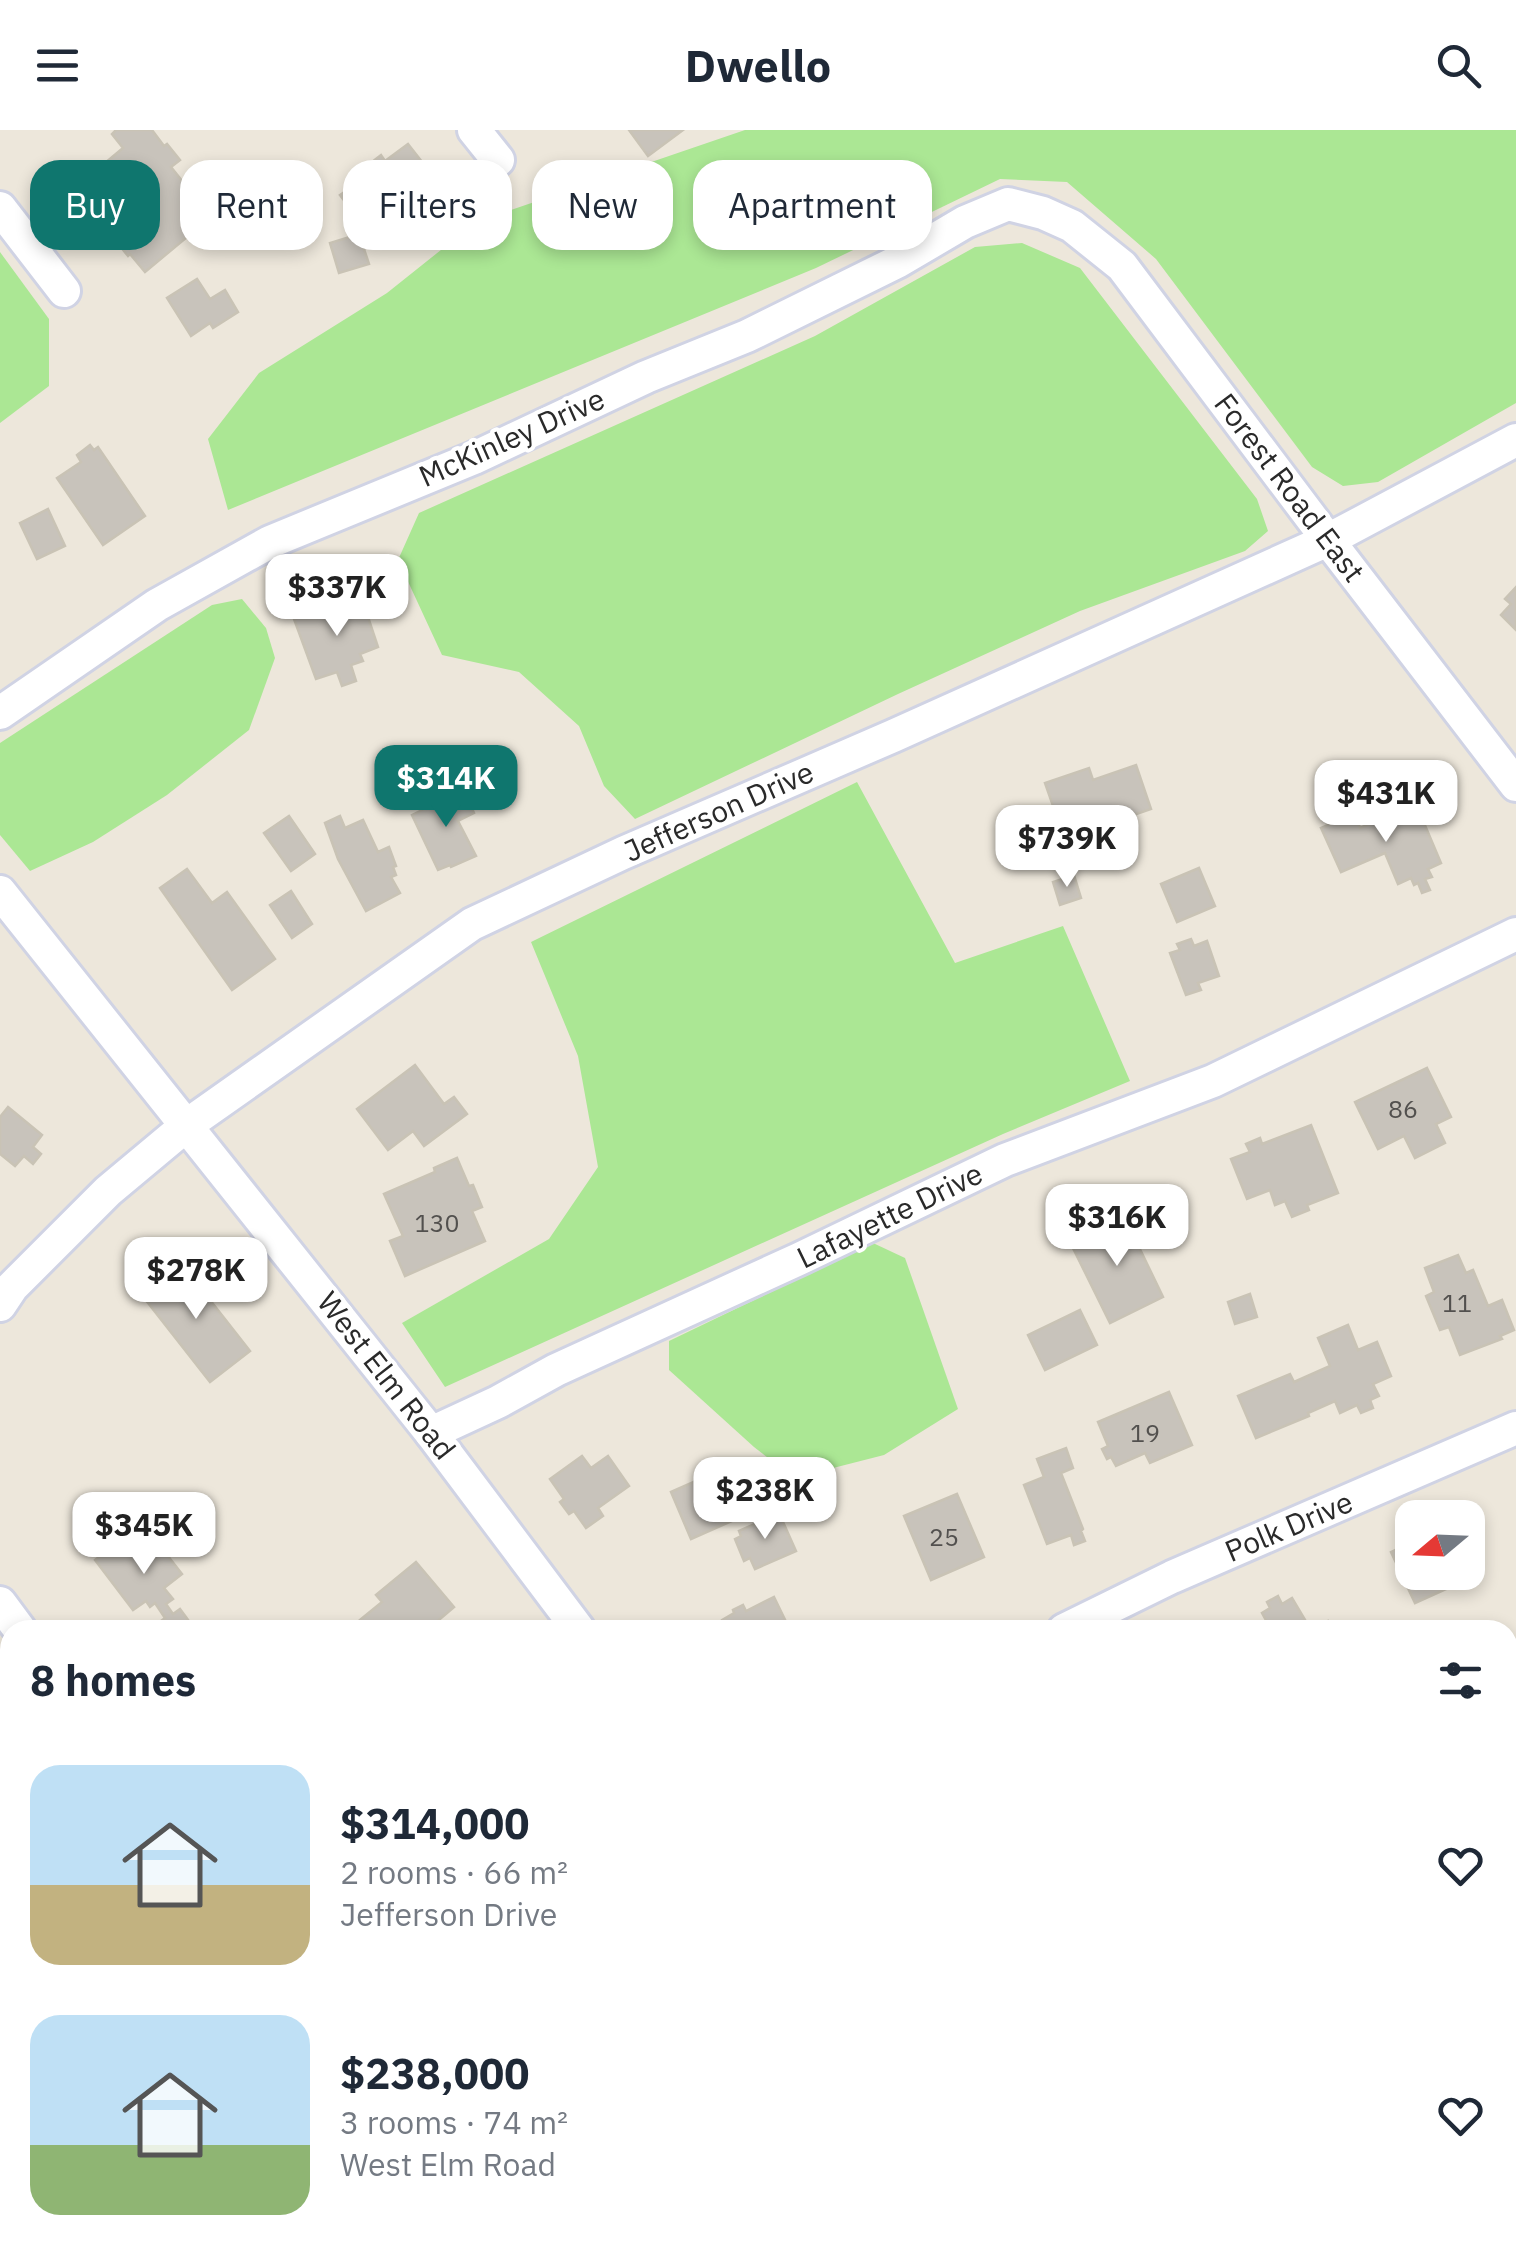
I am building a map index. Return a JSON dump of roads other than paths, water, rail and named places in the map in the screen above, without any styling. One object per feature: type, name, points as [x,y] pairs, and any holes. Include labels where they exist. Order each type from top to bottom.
[{"type":"street","points":[[474,130],[498,160]]},
{"type":"street","name":"McKinley Drive","points":[[0,714],[157,605],[270,542],[474,458],[646,377],[747,336],[897,262],[965,222],[1008,204],[1042,213]]},
{"type":"street","points":[[0,208],[64,291]]},
{"type":"street","name":"Forest Road East","points":[[1042,213],[1072,226],[1122,266],[1516,785]]},
{"type":"street","name":"Jefferson Drive","points":[[0,1305],[108,1191],[187,1125],[472,924],[1328,540],[1516,440]]},
{"type":"street","name":"West Elm Road","points":[[0,892],[431,1433],[571,1620]]},
{"type":"street","name":"Lafayette Drive","points":[[431,1433],[556,1370],[1005,1160],[1213,1081],[1516,934]]},
{"type":"street","name":"Polk Drive","points":[[1084,1620],[1172,1577],[1516,1428]]}]
